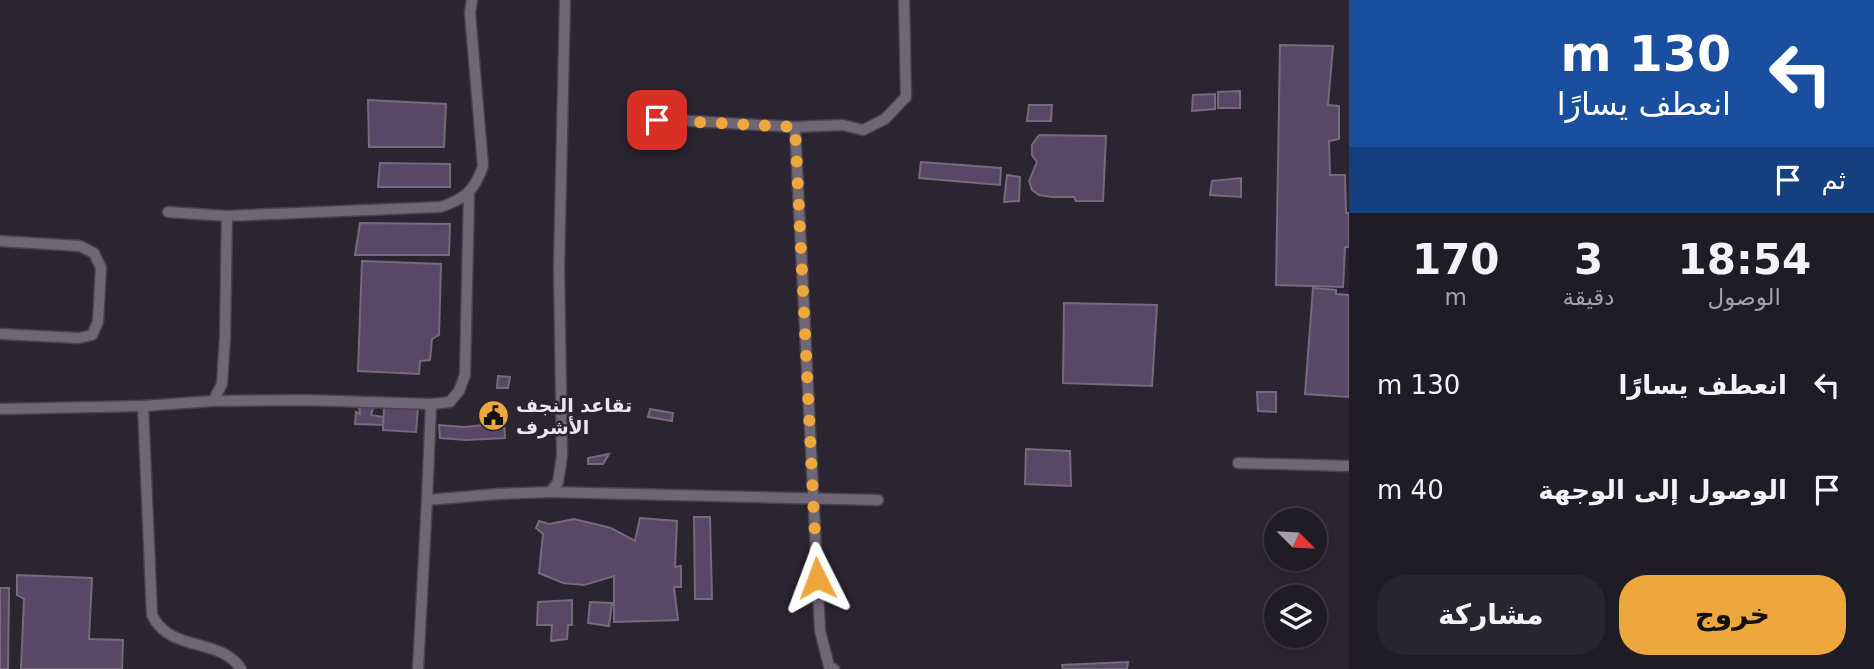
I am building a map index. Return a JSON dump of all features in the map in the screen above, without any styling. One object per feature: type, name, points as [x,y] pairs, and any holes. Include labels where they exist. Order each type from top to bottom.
[{"type":"lane","points":[[168,212],[227,216],[440,207],[455,203],[469,194],[478,181],[483,166],[470,13],[472,0]]},
{"type":"lane","points":[[550,492],[558,482],[562,456],[559,267],[565,0]]},
{"type":"lane","points":[[657,120],[795,127],[843,125],[863,130],[885,119],[906,97],[904,0]]},
{"type":"lane","points":[[795,127],[820,631],[829,666],[834,669]]},
{"type":"lane","points":[[0,409],[143,406],[214,401],[450,402],[459,391],[465,375],[469,194]]},
{"type":"lane","points":[[214,401],[222,384],[227,216]]},
{"type":"lane","points":[[0,241],[80,246],[93,253],[101,268],[98,322],[92,335],[79,338],[0,334]]},
{"type":"lane","points":[[418,669],[431,404]]},
{"type":"lane","points":[[143,406],[152,615],[157,624],[167,632],[187,643],[228,655],[241,669]]},
{"type":"lane","points":[[1238,463],[1349,466]]},
{"type":"lane","points":[[427,500],[550,492],[877,500]]},
{"type":"building","points":[[1280,45],[1333,46],[1328,105],[1339,106],[1339,139],[1329,141],[1330,175],[1345,175],[1346,213],[1349,213],[1349,247],[1345,247],[1343,287],[1276,285]]},
{"type":"building","points":[[1240,91],[1240,108],[1218,108],[1218,92]]},
{"type":"building","points":[[1215,94],[1215,109],[1192,111],[1193,95]]},
{"type":"building","points":[[368,100],[446,104],[444,147],[369,147]]},
{"type":"building","points":[[1029,105],[1052,105],[1051,121],[1027,121]]},
{"type":"building","points":[[1039,135],[1106,136],[1103,201],[1076,201],[1074,197],[1039,195],[1032,190],[1029,181],[1037,162],[1032,155],[1032,145]]},
{"type":"building","points":[[921,162],[1001,168],[1000,185],[919,178]]},
{"type":"building","points":[[380,163],[450,164],[450,187],[378,187]]},
{"type":"building","points":[[1007,175],[1020,177],[1019,201],[1004,202]]},
{"type":"building","points":[[1241,178],[1241,197],[1210,195],[1212,181]]},
{"type":"building","points":[[360,223],[450,224],[449,255],[355,255]]},
{"type":"building","points":[[362,261],[441,264],[439,335],[432,339],[430,360],[420,361],[419,374],[358,371]]},
{"type":"building","points":[[1313,288],[1336,290],[1336,294],[1349,295],[1349,397],[1305,394]]},
{"type":"building","points":[[1064,303],[1157,305],[1152,386],[1063,383]]},
{"type":"building","points":[[498,376],[510,377],[508,388],[497,388]]},
{"type":"building","points":[[1257,392],[1276,392],[1276,412],[1258,411]]},
{"type":"building","points":[[359,404],[374,405],[371,415],[384,417],[383,425],[355,424],[356,412],[360,414]]},
{"type":"building","points":[[384,406],[418,407],[416,432],[383,430]]},
{"type":"building","points":[[650,409],[673,413],[672,421],[648,417]]},
{"type":"building","points":[[504,423],[505,438],[440,438],[439,425],[464,427]]},
{"type":"building","points":[[1026,449],[1070,451],[1071,486],[1025,484]]},
{"type":"building","points":[[609,454],[603,464],[588,464],[588,458]]},
{"type":"building","points":[[694,517],[710,517],[712,599],[695,599]]},
{"type":"building","points":[[640,518],[677,521],[675,567],[681,566],[681,587],[674,587],[678,620],[614,622],[614,576],[584,585],[563,583],[539,573],[543,534],[536,528],[539,521],[549,524],[574,519],[611,528],[635,541]]},
{"type":"building","points":[[17,575],[92,578],[89,639],[123,640],[122,669],[21,669],[24,599],[17,595]]},
{"type":"building","points":[[0,588],[9,588],[8,669],[0,669]]},
{"type":"building","points":[[572,600],[572,625],[568,625],[567,639],[551,641],[552,625],[537,625],[538,602]]},
{"type":"building","points":[[590,602],[612,603],[609,626],[588,623]]},
{"type":"building","points":[[1128,662],[1127,669],[1063,669],[1062,665]]},
{"type":"place","name":"تقاعد النجف الأشرف","points":[[493,416]]},
{"type":"route","points":[[657,120],[795,127],[817,578]]}]
